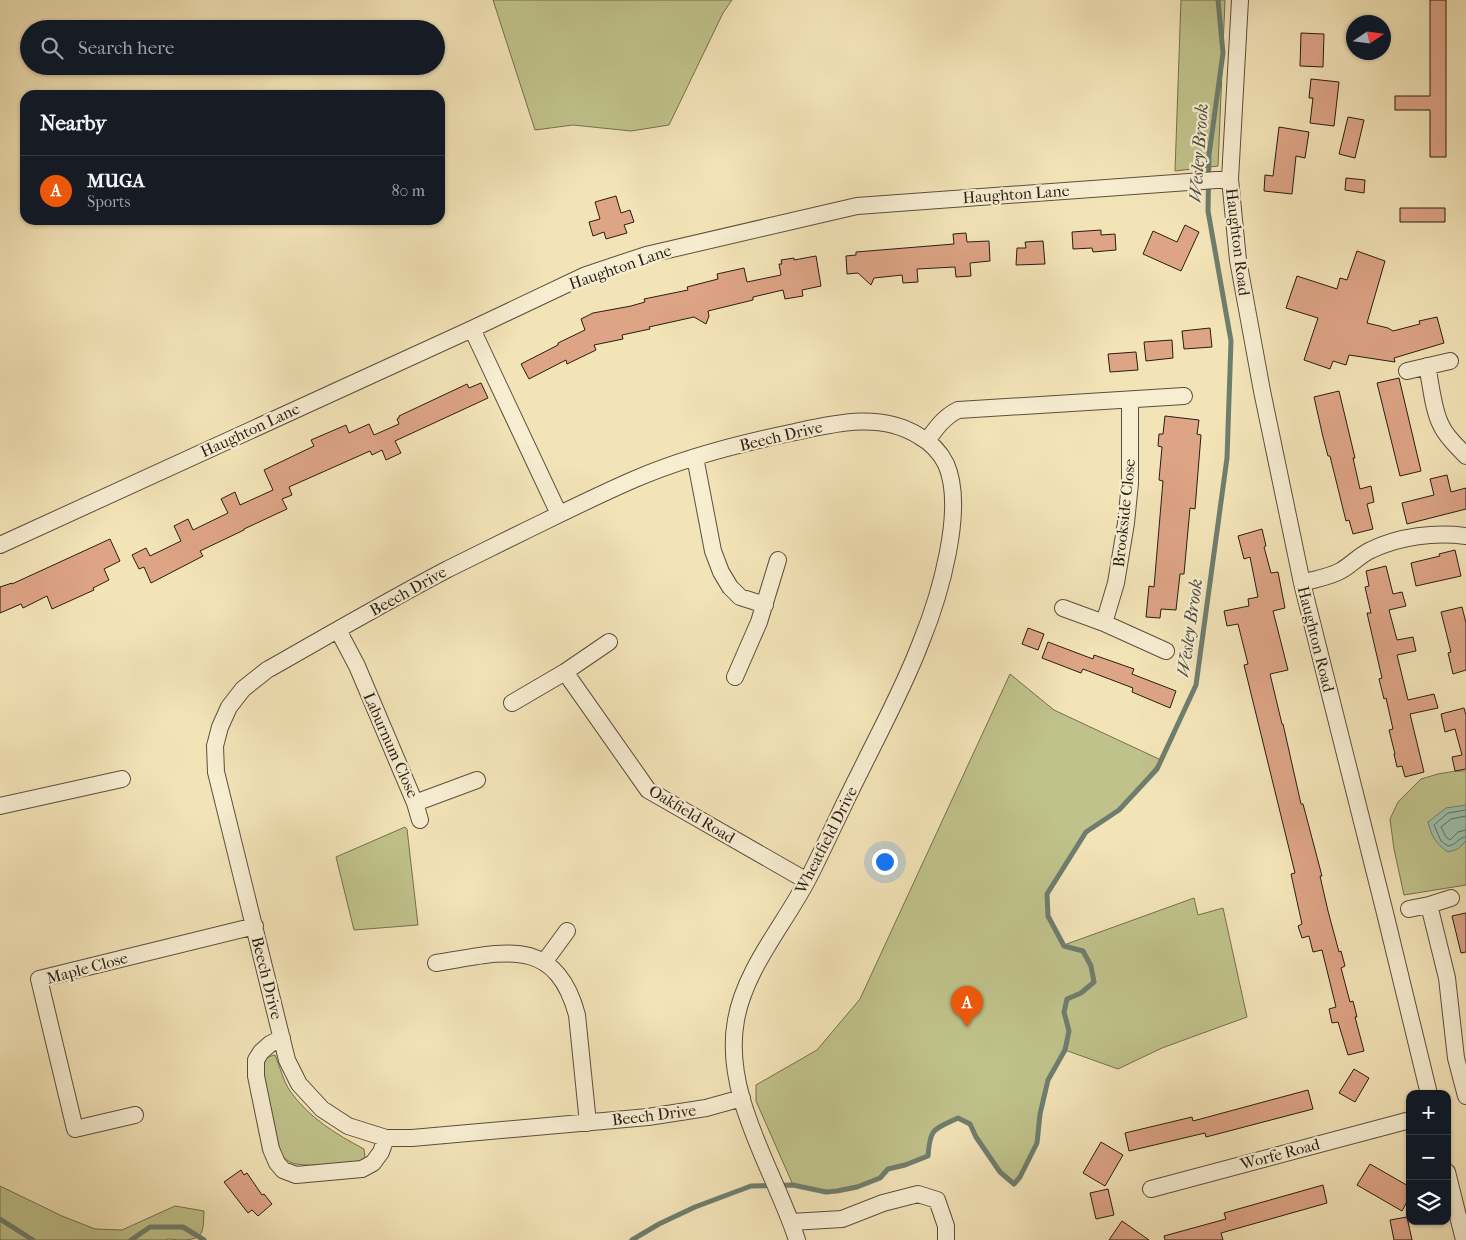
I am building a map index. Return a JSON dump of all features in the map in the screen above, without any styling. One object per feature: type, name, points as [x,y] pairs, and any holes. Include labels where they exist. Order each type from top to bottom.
[{"type":"street","name":"Haughton Road","points":[[1240,0],[1230,179],[1238,260],[1262,392],[1302,583],[1428,1090]]},
{"type":"street","name":"Haughton Lane","points":[[0,544],[472,329],[586,275],[646,255],[857,206],[1230,179]]},
{"type":"street","points":[[472,329],[559,514]]},
{"type":"street","points":[[1407,371],[1450,362]]},
{"type":"street","points":[[1427,366],[1441,426],[1466,456]]},
{"type":"street","points":[[927,440],[949,414],[958,410],[1184,396]]},
{"type":"street","name":"Brookside Close","points":[[1104,623],[1116,583],[1126,523],[1130,482],[1130,400]]},
{"type":"street","name":"Beech Drive","points":[[742,1098],[706,1108],[648,1118],[412,1138],[386,1138],[348,1126],[322,1109],[299,1084],[287,1060],[216,772],[215,746],[220,727],[229,707],[243,689],[267,670],[447,570],[559,514],[637,478],[695,458],[784,434],[822,426],[877,421],[894,423],[927,440]]},
{"type":"street","name":"Wheatfield Drive","points":[[797,1240],[754,1135],[742,1098],[735,1069],[733,1041],[736,1021],[741,998],[752,973],[807,881],[900,691],[921,642],[935,600],[951,534],[953,500],[952,485],[947,466],[940,454],[927,440]]},
{"type":"street","points":[[695,458],[702,486],[713,551],[721,572],[730,587],[740,597],[765,605]]},
{"type":"street","points":[[1302,583],[1340,571],[1369,550],[1385,544],[1435,534],[1466,536]]},
{"type":"street","points":[[735,677],[760,622],[778,560]]},
{"type":"street","points":[[1063,608],[1104,623],[1166,651]]},
{"type":"street","name":"Laburnum Close","points":[[338,630],[356,666],[415,803],[476,780]]},
{"type":"street","points":[[512,703],[565,672],[609,642]]},
{"type":"street","name":"Oakfield Road","points":[[565,672],[648,790],[807,881]]},
{"type":"street","points":[[0,806],[122,779]]},
{"type":"street","points":[[415,803],[420,820]]},
{"type":"street","points":[[1409,909],[1451,898]]},
{"type":"street","points":[[1429,905],[1447,978],[1456,1058],[1466,1096]]},
{"type":"street","name":"Maple Close","points":[[135,1115],[75,1129],[39,979],[255,926]]},
{"type":"street","points":[[546,961],[567,931]]},
{"type":"street","points":[[436,963],[502,953],[518,953],[546,961],[559,976],[573,998],[577,1015],[588,1122]]},
{"type":"street","name":"Beech Drive","points":[[282,1038],[270,1044],[261,1052],[256,1060],[256,1076],[271,1149],[276,1162],[283,1170],[296,1175],[362,1169],[373,1163],[381,1152],[386,1138]]},
{"type":"street","name":"Worfe Road","points":[[1151,1188],[1406,1121]]},
{"type":"street","points":[[1451,1180],[1460,1201],[1464,1240]]},
{"type":"street","points":[[791,1222],[842,1219],[883,1203],[918,1194],[938,1200],[946,1226],[946,1240]]},
{"type":"green space","points":[[493,0],[732,0],[723,13],[669,125],[631,131],[573,125],[535,130]]},
{"type":"green space","points":[[1181,0],[1225,0],[1218,166],[1175,171]]},
{"type":"green space","points":[[1010,674],[1054,710],[1161,760],[1119,810],[1086,832],[1047,894],[1048,916],[1064,945],[1194,898],[1198,915],[1223,908],[1247,1017],[1162,1048],[1118,1069],[1065,1050],[1048,1080],[1040,1114],[1037,1143],[1020,1177],[1014,1184],[1000,1172],[976,1137],[970,1124],[958,1118],[938,1127],[934,1131],[930,1140],[928,1156],[888,1169],[880,1178],[857,1187],[826,1192],[793,1185],[756,1101],[756,1085],[817,1050],[860,999]]},
{"type":"green space","points":[[1456,771],[1466,771],[1466,885],[1404,895],[1394,849],[1390,819],[1398,802],[1421,779]]},
{"type":"green space","points":[[405,827],[407,829],[418,925],[354,930],[336,857]]},
{"type":"green space","points":[[275,1055],[285,1083],[297,1101],[314,1117],[364,1149],[365,1158],[360,1161],[345,1163],[303,1165],[291,1163],[280,1153],[262,1067],[266,1058]]},
{"type":"green space","points":[[0,1186],[62,1216],[95,1229],[122,1230],[175,1206],[204,1211],[203,1229],[199,1236],[189,1240],[0,1240]]},
{"type":"water","points":[[1466,805],[1466,841],[1458,849],[1448,852],[1435,839],[1428,822],[1446,808]]},
{"type":"building","points":[[1430,0],[1446,0],[1446,157],[1430,157],[1430,110],[1395,110],[1395,96],[1430,96]]},
{"type":"building","points":[[1301,33],[1324,34],[1323,67],[1300,66]]},
{"type":"building","points":[[1311,79],[1339,82],[1334,126],[1310,123],[1313,98],[1309,98]]},
{"type":"building","points":[[1348,117],[1364,120],[1355,158],[1339,154]]},
{"type":"building","points":[[1279,127],[1309,132],[1305,158],[1296,156],[1292,194],[1264,191],[1265,175],[1273,176]]},
{"type":"building","points":[[1346,178],[1365,180],[1364,193],[1345,190]]},
{"type":"building","points":[[616,196],[621,213],[630,210],[634,222],[624,225],[627,233],[606,239],[604,232],[593,236],[589,222],[600,219],[595,202]]},
{"type":"building","points":[[1400,208],[1445,208],[1445,222],[1400,222]]},
{"type":"building","points":[[1185,225],[1199,232],[1181,271],[1143,254],[1153,231],[1177,242]]},
{"type":"building","points":[[1101,230],[1101,235],[1115,234],[1116,250],[1093,252],[1092,248],[1073,249],[1072,232]]},
{"type":"building","points":[[966,233],[967,242],[989,241],[990,261],[970,263],[971,276],[956,277],[955,267],[917,269],[918,282],[903,283],[902,275],[874,278],[871,285],[858,273],[847,274],[846,256],[856,255],[856,252],[954,244],[953,234]]},
{"type":"building","points":[[1043,241],[1045,264],[1016,265],[1017,248],[1026,248],[1025,242]]},
{"type":"building","points":[[1357,251],[1385,261],[1367,323],[1393,331],[1420,324],[1419,321],[1437,317],[1444,343],[1394,358],[1395,362],[1349,355],[1346,365],[1333,361],[1330,369],[1304,360],[1318,318],[1286,308],[1297,276],[1337,289],[1340,278],[1347,280]]},
{"type":"building","points":[[816,256],[821,286],[802,290],[803,296],[785,299],[783,290],[753,297],[753,300],[708,311],[709,316],[706,324],[694,317],[622,335],[623,339],[594,345],[596,350],[567,364],[566,360],[529,379],[521,364],[585,330],[581,319],[593,313],[631,306],[645,302],[644,299],[688,290],[687,287],[718,279],[717,274],[744,268],[747,282],[781,275],[779,264],[782,264],[781,260]]},
{"type":"building","points":[[1210,328],[1212,347],[1184,349],[1182,331]]},
{"type":"building","points":[[1172,340],[1173,358],[1146,361],[1144,342]]},
{"type":"building","points":[[1136,352],[1138,370],[1110,372],[1108,354]]},
{"type":"building","points":[[1399,378],[1421,471],[1400,476],[1377,383]]},
{"type":"building","points":[[481,383],[488,398],[395,441],[401,453],[386,460],[382,450],[372,455],[370,451],[289,487],[292,495],[282,499],[287,509],[200,551],[203,556],[151,583],[144,567],[139,569],[132,555],[146,548],[150,556],[181,541],[174,526],[188,519],[193,530],[228,513],[221,499],[235,492],[240,505],[273,490],[264,470],[314,446],[311,440],[346,425],[349,433],[369,424],[374,435],[399,424],[397,419],[399,416],[467,384],[469,388]]},
{"type":"building","points":[[1339,391],[1355,458],[1353,458],[1360,489],[1371,486],[1374,502],[1367,504],[1373,529],[1353,534],[1349,520],[1346,521],[1314,397]]},
{"type":"building","points":[[1165,416],[1199,420],[1197,434],[1201,435],[1195,509],[1190,508],[1184,574],[1180,574],[1176,610],[1161,609],[1160,618],[1146,617],[1149,586],[1154,587],[1163,481],[1159,480],[1162,447],[1158,446],[1159,434],[1163,434]]},
{"type":"building","points":[[1447,475],[1451,492],[1466,488],[1466,509],[1407,524],[1402,503],[1434,495],[1430,479]]},
{"type":"building","points":[[1262,529],[1266,546],[1264,547],[1271,573],[1278,572],[1285,608],[1273,611],[1288,670],[1270,674],[1301,804],[1303,804],[1322,876],[1320,876],[1328,911],[1339,952],[1341,951],[1345,966],[1341,968],[1350,1002],[1353,1001],[1364,1051],[1348,1055],[1338,1022],[1332,1023],[1329,1009],[1336,1007],[1322,950],[1313,952],[1309,936],[1302,938],[1298,926],[1302,924],[1291,874],[1295,873],[1244,665],[1248,664],[1238,624],[1227,626],[1224,611],[1249,606],[1248,599],[1258,597],[1250,557],[1244,559],[1238,536]]},
{"type":"building","points":[[110,539],[120,561],[104,569],[109,580],[93,588],[94,590],[52,609],[47,596],[23,608],[21,604],[0,613],[0,587],[12,584]]},
{"type":"building","points":[[1455,550],[1461,576],[1416,586],[1411,563],[1440,556],[1439,554]]},
{"type":"building","points":[[1386,566],[1393,594],[1402,592],[1406,606],[1389,610],[1397,640],[1413,637],[1416,651],[1397,655],[1408,700],[1434,694],[1438,708],[1410,714],[1424,772],[1405,777],[1402,766],[1397,767],[1389,730],[1393,729],[1386,698],[1384,699],[1379,679],[1382,678],[1367,613],[1371,613],[1365,587],[1369,586],[1366,571]]},
{"type":"building","points":[[1462,607],[1466,623],[1466,670],[1453,674],[1448,653],[1451,652],[1441,612]]},
{"type":"building","points":[[1028,628],[1044,634],[1038,650],[1022,644]]},
{"type":"building","points":[[1048,642],[1093,659],[1094,655],[1134,669],[1132,674],[1176,691],[1170,708],[1132,692],[1133,688],[1083,669],[1081,673],[1042,658]]},
{"type":"building","points":[[1464,708],[1466,715],[1466,769],[1455,771],[1452,757],[1462,755],[1455,729],[1445,732],[1441,714]]},
{"type":"building","points":[[1466,913],[1466,952],[1461,953],[1452,916]]},
{"type":"building","points":[[1354,1069],[1369,1078],[1355,1102],[1339,1093]]},
{"type":"building","points":[[1308,1090],[1313,1109],[1206,1137],[1205,1133],[1129,1151],[1125,1133],[1192,1117],[1193,1121]]},
{"type":"building","points":[[1101,1142],[1123,1155],[1105,1186],[1083,1173]]},
{"type":"building","points":[[1370,1164],[1406,1185],[1406,1204],[1402,1211],[1357,1185]]},
{"type":"building","points":[[241,1170],[244,1175],[247,1173],[262,1195],[264,1194],[272,1204],[258,1216],[252,1210],[248,1213],[224,1182]]},
{"type":"building","points":[[1323,1185],[1327,1203],[1221,1233],[1223,1240],[1165,1240],[1164,1236],[1226,1219],[1224,1213]]},
{"type":"building","points":[[1108,1189],[1114,1215],[1096,1219],[1090,1193]]},
{"type":"building","points":[[1406,1217],[1406,1225],[1409,1225],[1412,1240],[1394,1240],[1390,1220]]},
{"type":"building","points":[[1122,1221],[1149,1240],[1109,1240]]},
{"type":"waterway","name":"Wesley Brook","points":[[632,1240],[659,1224],[695,1207],[751,1186],[793,1185],[826,1192],[857,1187],[880,1178],[888,1169],[928,1156],[930,1140],[934,1131],[958,1118],[970,1124],[976,1137],[1000,1172],[1014,1184],[1020,1177],[1037,1143],[1040,1114],[1048,1080],[1065,1050],[1069,1031],[1064,1012],[1067,999],[1081,993],[1094,982],[1091,966],[1083,951],[1064,946],[1048,916],[1047,894],[1086,832],[1119,810],[1157,769],[1196,685],[1227,458],[1231,341],[1208,211],[1209,155],[1223,53],[1218,0]]},
{"type":"waterway","name":"Wesley Brook","points":[[0,1219],[33,1240]]},
{"type":"waterway","name":"Wesley Brook","points":[[131,1240],[150,1227],[183,1227],[204,1240]]},
{"type":"place","name":"MUGA","points":[[967,1027]]}]
